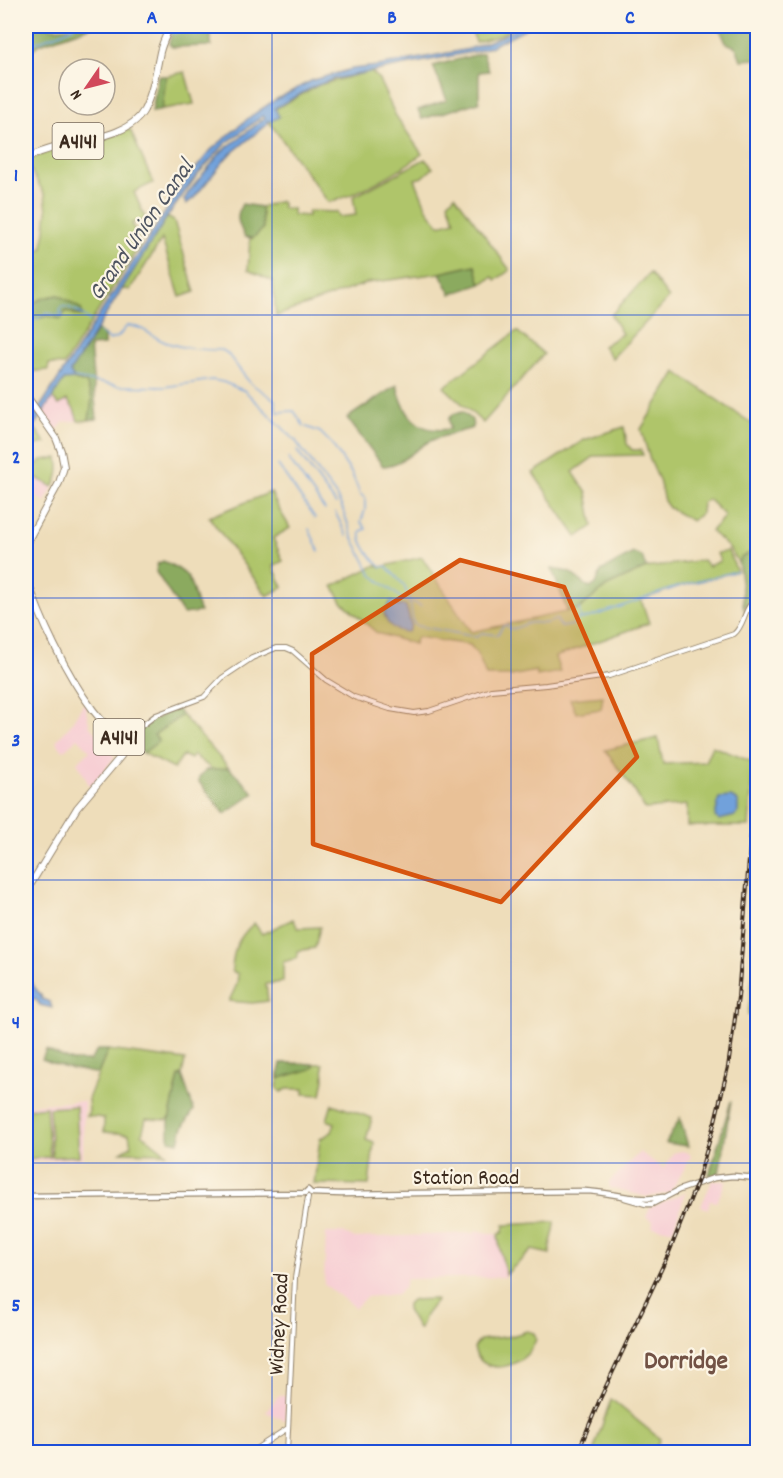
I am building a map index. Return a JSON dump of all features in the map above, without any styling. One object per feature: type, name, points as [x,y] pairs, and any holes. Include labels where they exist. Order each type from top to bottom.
[{"type":"main road","name":"A4141","points":[[26,159],[42,150],[112,134],[132,125],[140,116],[150,96],[161,48],[170,26]]},
{"type":"main road","points":[[26,394],[58,443],[64,467],[59,483],[26,544]]},
{"type":"main road","name":"A4141","points":[[26,576],[57,648],[79,688],[94,712],[123,741],[124,749],[121,756],[77,808],[26,892]]},
{"type":"main road","name":"Station Road","points":[[26,1196],[600,1191],[645,1204],[659,1202],[663,1197],[679,1190],[714,1178],[733,1176],[758,1178]]},
{"type":"street","points":[[123,741],[156,715],[204,697],[222,678],[252,658],[276,648],[286,648],[297,653],[326,680],[354,696],[390,709],[414,713],[429,711],[491,690],[609,676],[734,634],[740,627],[749,605],[758,598]]},
{"type":"street","name":"Widney Road","points":[[287,1452],[295,1278],[308,1195]]},
{"type":"street","points":[[251,1452],[288,1428]]},
{"type":"highlighted area","points":[[460,560],[564,587],[637,757],[501,902],[313,844],[312,654]]},
{"type":"shaded area","points":[[68,378],[94,381],[97,419],[64,422],[55,432],[42,413],[64,380]]},
{"type":"shaded area","points":[[33,476],[53,487],[45,502],[26,491]]},
{"type":"shaded area","points":[[84,703],[88,707],[86,710],[90,727],[107,743],[105,747],[115,757],[90,787],[77,762],[90,751],[78,738],[63,751],[56,741],[69,727]]},
{"type":"shaded area","points":[[84,1101],[83,1158],[26,1162],[26,1105]]},
{"type":"shaded area","points":[[682,1151],[689,1153],[691,1157],[670,1193],[648,1197],[610,1188],[609,1182],[640,1152],[664,1169],[673,1153]]},
{"type":"shaded area","points":[[712,1181],[726,1181],[717,1202],[710,1201],[708,1209],[701,1206]]},
{"type":"shaded area","points":[[686,1192],[673,1230],[652,1227],[653,1221],[646,1217],[650,1208]]},
{"type":"shaded area","points":[[476,1230],[498,1235],[506,1277],[406,1279],[404,1288],[398,1294],[366,1297],[355,1308],[324,1284],[326,1233],[344,1233],[355,1238],[475,1233]]},
{"type":"shaded area","points":[[278,1396],[286,1396],[285,1420],[266,1412]]},
{"type":"green space","points":[[26,26],[52,28],[93,26],[40,44],[26,54]]},
{"type":"green space","points":[[173,26],[213,26],[211,46],[172,47],[169,44]]},
{"type":"green space","points":[[470,26],[515,26],[500,35],[476,42]]},
{"type":"green space","points":[[752,26],[757,28],[757,59],[741,60],[736,47],[726,43],[719,27]]},
{"type":"green space","points":[[483,53],[489,71],[479,72],[479,102],[422,119],[418,110],[447,100],[433,66]]},
{"type":"green space","points":[[371,71],[378,78],[396,116],[422,154],[377,182],[351,195],[328,202],[264,115],[319,85]]},
{"type":"green space","points":[[185,72],[194,104],[162,109],[166,76]]},
{"type":"green space","points":[[158,76],[166,76],[162,109],[152,112]]},
{"type":"green space","points":[[130,129],[153,183],[134,192],[146,220],[132,223],[140,245],[64,365],[49,364],[48,370],[26,372],[26,316],[32,320],[47,316],[61,319],[65,311],[79,316],[72,303],[58,295],[43,298],[26,307],[26,255],[43,248],[47,211],[45,195],[26,162],[50,151]]},
{"type":"green space","points":[[425,159],[433,168],[423,177],[415,179],[427,209],[439,225],[455,221],[448,203],[455,195],[510,270],[496,280],[493,277],[481,284],[475,265],[440,273],[367,283],[276,316],[273,281],[248,270],[250,238],[263,229],[261,207],[281,201],[283,208],[293,209],[293,215],[308,216],[308,211],[337,212],[339,217],[356,215],[353,197]]},
{"type":"green space","points":[[242,204],[261,207],[263,229],[253,238],[245,237],[239,224],[238,217]]},
{"type":"green space","points":[[167,217],[174,221],[195,292],[180,297],[162,239],[130,290],[121,290]]},
{"type":"green space","points":[[475,265],[481,284],[451,294],[440,273]]},
{"type":"green space","points":[[650,273],[669,298],[612,358],[603,346],[622,334],[611,315]]},
{"type":"green space","points":[[58,295],[81,309],[83,316],[66,311],[61,319],[47,316],[32,320],[26,316],[26,307],[43,298]]},
{"type":"green space","points":[[97,330],[104,335],[104,345],[90,346],[97,419],[89,420],[92,399],[86,383],[75,380],[70,372]]},
{"type":"green space","points":[[517,331],[544,354],[483,423],[444,387]]},
{"type":"green space","points":[[676,372],[757,427],[758,538],[756,550],[742,557],[738,562],[728,547],[711,531],[725,516],[708,499],[702,503],[701,513],[692,521],[669,508],[664,501],[659,480],[650,460],[641,429]]},
{"type":"green space","points":[[68,378],[86,383],[92,399],[89,420],[78,421],[74,409],[67,400],[59,405],[52,398],[64,380]]},
{"type":"green space","points":[[397,385],[403,405],[413,420],[420,425],[438,430],[450,429],[449,419],[453,414],[463,412],[472,420],[473,428],[428,442],[402,460],[383,466],[347,418]]},
{"type":"green space","points":[[33,426],[46,443],[26,447],[26,438]]},
{"type":"green space","points":[[624,427],[627,444],[632,450],[641,450],[643,455],[595,456],[573,472],[587,493],[593,526],[577,537],[533,473],[584,440]]},
{"type":"green space","points":[[58,458],[57,480],[53,487],[33,476],[35,466],[42,460]]},
{"type":"green space","points":[[271,492],[290,528],[273,538],[283,561],[273,566],[283,587],[267,596],[209,517]]},
{"type":"green space","points":[[757,538],[757,594],[749,600],[744,609],[738,562],[742,557],[756,550]]},
{"type":"green space","points":[[728,551],[737,571],[677,587],[641,600],[649,623],[555,657],[560,672],[537,676],[536,671],[511,676],[486,676],[478,655],[470,645],[417,637],[414,644],[377,633],[342,602],[333,586],[376,565],[381,567],[422,557],[471,632],[579,609],[607,586],[646,568],[703,560],[708,566],[720,561],[717,553]]},
{"type":"green space","points":[[633,553],[642,556],[646,568],[607,586],[579,609],[567,611],[552,569],[569,572],[590,588],[596,584],[601,571]]},
{"type":"green space","points":[[163,561],[177,568],[188,579],[200,612],[183,614],[156,572],[157,564]]},
{"type":"green space","points":[[603,696],[601,709],[576,713],[570,699]]},
{"type":"green space","points":[[177,709],[182,715],[154,735],[159,741],[143,753],[129,745],[127,742],[144,726]]},
{"type":"green space","points":[[182,715],[229,768],[213,770],[193,755],[191,759],[183,755],[174,769],[143,753],[158,741],[154,735]]},
{"type":"green space","points":[[658,738],[663,764],[705,762],[712,746],[753,762],[749,826],[687,826],[687,805],[645,809],[605,750]]},
{"type":"green space","points":[[229,768],[254,793],[225,814],[199,782],[199,777],[206,770]]},
{"type":"green space","points":[[757,823],[758,956],[755,957],[752,951]]},
{"type":"green space","points":[[293,919],[298,928],[320,927],[315,948],[297,951],[297,958],[283,962],[283,982],[266,984],[268,1001],[252,1003],[229,1001],[237,984],[238,974],[232,971],[234,956],[237,944],[244,934],[254,923],[262,934]]},
{"type":"green space","points":[[757,939],[757,1016],[748,1015]]},
{"type":"green space","points":[[46,1050],[72,1061],[90,1061],[97,1050],[108,1050],[98,1074],[63,1067],[42,1059]]},
{"type":"green space","points":[[108,1050],[185,1060],[169,1120],[146,1119],[142,1134],[166,1153],[121,1152],[131,1146],[129,1134],[104,1132],[104,1118],[86,1116],[89,1112],[88,1099]]},
{"type":"green space","points":[[281,1063],[323,1064],[324,1079],[321,1095],[304,1094],[304,1089],[287,1089],[281,1092],[277,1088]]},
{"type":"green space","points":[[281,1063],[313,1064],[315,1067],[279,1079]]},
{"type":"green space","points":[[182,1075],[194,1110],[182,1129],[179,1142],[169,1140],[169,1120],[179,1076]]},
{"type":"green space","points":[[731,1101],[719,1174],[709,1175]]},
{"type":"green space","points":[[332,1104],[372,1118],[366,1140],[374,1143],[369,1185],[314,1184],[320,1139],[332,1132],[335,1123],[327,1120]]},
{"type":"green space","points":[[76,1106],[79,1156],[52,1157],[49,1108]]},
{"type":"green space","points":[[46,1107],[50,1157],[26,1159],[26,1109]]},
{"type":"green space","points":[[680,1118],[681,1122],[688,1146],[666,1143]]},
{"type":"green space","points":[[555,1222],[550,1254],[532,1250],[506,1274],[498,1235],[503,1232],[504,1225]]},
{"type":"green space","points":[[435,1299],[436,1301],[418,1329],[407,1310],[407,1304],[411,1300]]},
{"type":"green space","points":[[527,1331],[534,1333],[536,1339],[524,1357],[514,1363],[494,1367],[478,1358],[474,1348],[480,1340],[512,1336]]},
{"type":"green space","points":[[611,1399],[660,1439],[654,1452],[593,1452]]},
{"type":"water","points":[[522,26],[530,26],[492,46],[477,51],[334,79],[315,86],[275,108],[279,117],[270,122],[267,121],[267,124],[227,157],[194,198],[186,204],[184,200],[188,193],[221,152],[265,118],[263,116],[225,144],[197,175],[167,217],[70,372],[74,379],[64,380],[26,438],[26,429],[184,183],[211,150],[251,116],[313,80],[352,69],[469,49]]},
{"type":"water","points":[[391,601],[398,606],[406,606],[411,625],[408,632],[396,629],[387,621],[384,613]]},
{"type":"water","points":[[731,797],[738,801],[738,812],[735,816],[719,820],[715,817],[719,798]]},
{"type":"water","points":[[26,977],[42,999],[50,1002],[52,1008],[40,1005],[36,999],[26,999]]},
{"type":"waterway","points":[[26,53],[29,45],[74,26]]},
{"type":"waterway","points":[[157,26],[167,31]]},
{"type":"waterway","points":[[171,33],[217,26]]},
{"type":"waterway","points":[[294,26],[313,31],[323,26]]},
{"type":"waterway","points":[[26,313],[36,320],[46,314],[63,316],[60,311],[62,306],[77,311],[90,321]]},
{"type":"waterway","points":[[98,331],[109,340],[118,337],[127,326],[133,326],[172,344],[193,349],[222,350],[227,353],[250,383],[275,400],[277,412],[294,411],[304,426],[320,432],[331,443],[352,474],[360,494],[365,498],[365,510],[361,522],[366,529],[361,531],[364,545],[378,564],[381,567],[386,566],[404,585],[410,601],[413,623],[418,626],[477,637],[482,633],[497,635],[503,626],[507,625],[513,629],[556,619],[561,627],[573,625],[581,619]]},
{"type":"waterway","points":[[74,378],[118,386],[164,387],[212,380],[245,391],[295,440],[336,496],[352,536],[372,575],[409,604]]},
{"type":"waterway","points":[[297,451],[336,504]]},
{"type":"waterway","points":[[288,458],[325,510]]},
{"type":"waterway","points":[[278,465],[315,518]]},
{"type":"waterway","points":[[335,512],[347,536]]},
{"type":"waterway","points":[[309,529],[319,551]]},
{"type":"waterway","points":[[579,609],[581,619],[591,617],[677,587],[737,571]]},
{"type":"waterway","points":[[411,601],[421,606]]},
{"type":"railway","points":[[578,1452],[600,1399],[668,1255],[698,1180],[715,1121],[728,1067],[738,997],[758,747]]},
{"type":"district","name":"Dorridge","points":[[686,1359]]},
{"type":"water label","name":"Grand Union Canal","points":[[140,229]]}]
